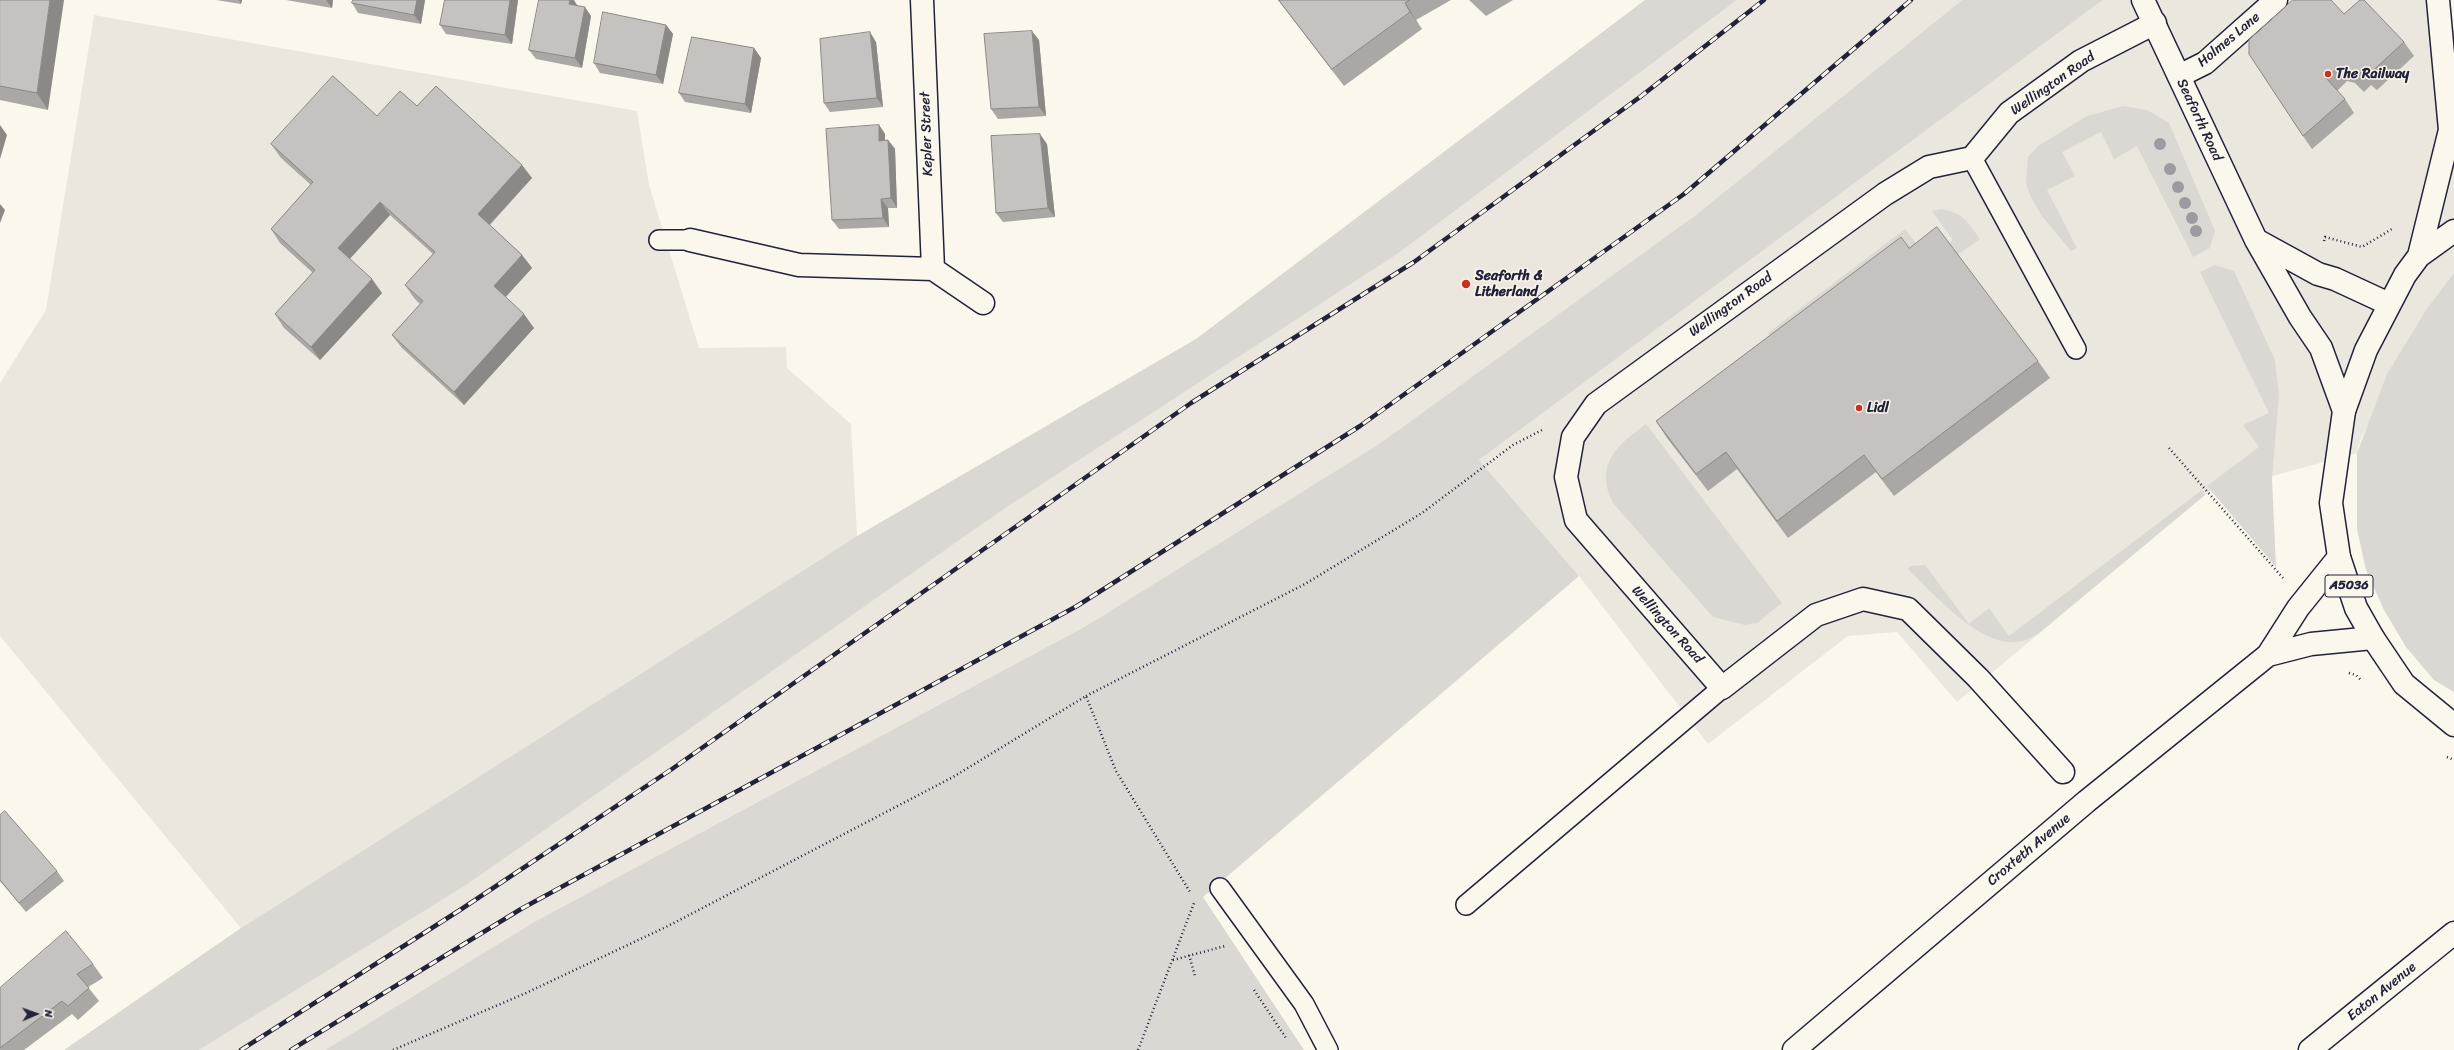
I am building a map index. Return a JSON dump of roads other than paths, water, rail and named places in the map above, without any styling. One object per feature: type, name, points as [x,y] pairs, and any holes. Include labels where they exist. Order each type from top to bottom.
[{"type":"main road","name":"Kepler Street","points":[[922,0],[933,269]]},
{"type":"main road","name":"Seaforth Road","points":[[2142,0],[2155,23],[2256,240],[2300,317],[2321,348],[2344,411]]},
{"type":"main road","name":"Holmes Lane","points":[[2179,76],[2205,63],[2276,0]]},
{"type":"main road","name":"A5036","points":[[2438,0],[2454,28]]},
{"type":"main road","name":"A5036","points":[[2419,256],[2450,130],[2438,0]]},
{"type":"main road","name":"Wellington Road","points":[[1722,688],[1576,520],[1566,477],[1573,437],[1596,404],[1885,194],[1929,167],[1972,158],[2009,114],[2081,61],[2155,23]]},
{"type":"main road","name":"A5036","points":[[2454,231],[2419,256],[2405,275],[2366,350],[2344,411],[2331,503],[2339,557],[2356,608],[2373,638],[2404,684],[2454,725]]},
{"type":"main road","points":[[690,240],[799,265],[933,269],[983,303]]},
{"type":"main road","points":[[2256,240],[2318,274],[2335,279],[2389,304]]},
{"type":"main road","name":"Croxteth Avenue","points":[[1794,1050],[2087,801],[2268,655],[2298,608],[2339,557]]},
{"type":"main road","points":[[1722,688],[1816,615],[1863,598],[1908,609],[1978,678],[2063,772]]},
{"type":"main road","name":"Croxteth Avenue","points":[[2268,655],[2311,644],[2373,638]]},
{"type":"main road","name":"Eaton Avenue","points":[[2310,1050],[2454,933]]},
{"type":"lane","points":[[1972,158],[2076,349]]},
{"type":"lane","points":[[659,240],[690,240]]},
{"type":"lane","points":[[1466,905],[1722,688]]},
{"type":"lane","points":[[1220,888],[1304,1004],[1328,1050]]},
{"type":"railway","points":[[241,1050],[460,910],[672,769],[1191,403],[1414,262],[1640,97],[1764,0]]},
{"type":"railway","points":[[291,1050],[521,909],[1077,606],[1360,426],[1684,194],[1911,0]]},
{"type":"place","name":"The Railway","points":[[2328,74]]},
{"type":"place","name":"Seaforth & Litherland","points":[[1466,284]]},
{"type":"place","name":"Lidl","points":[[1859,408]]}]
